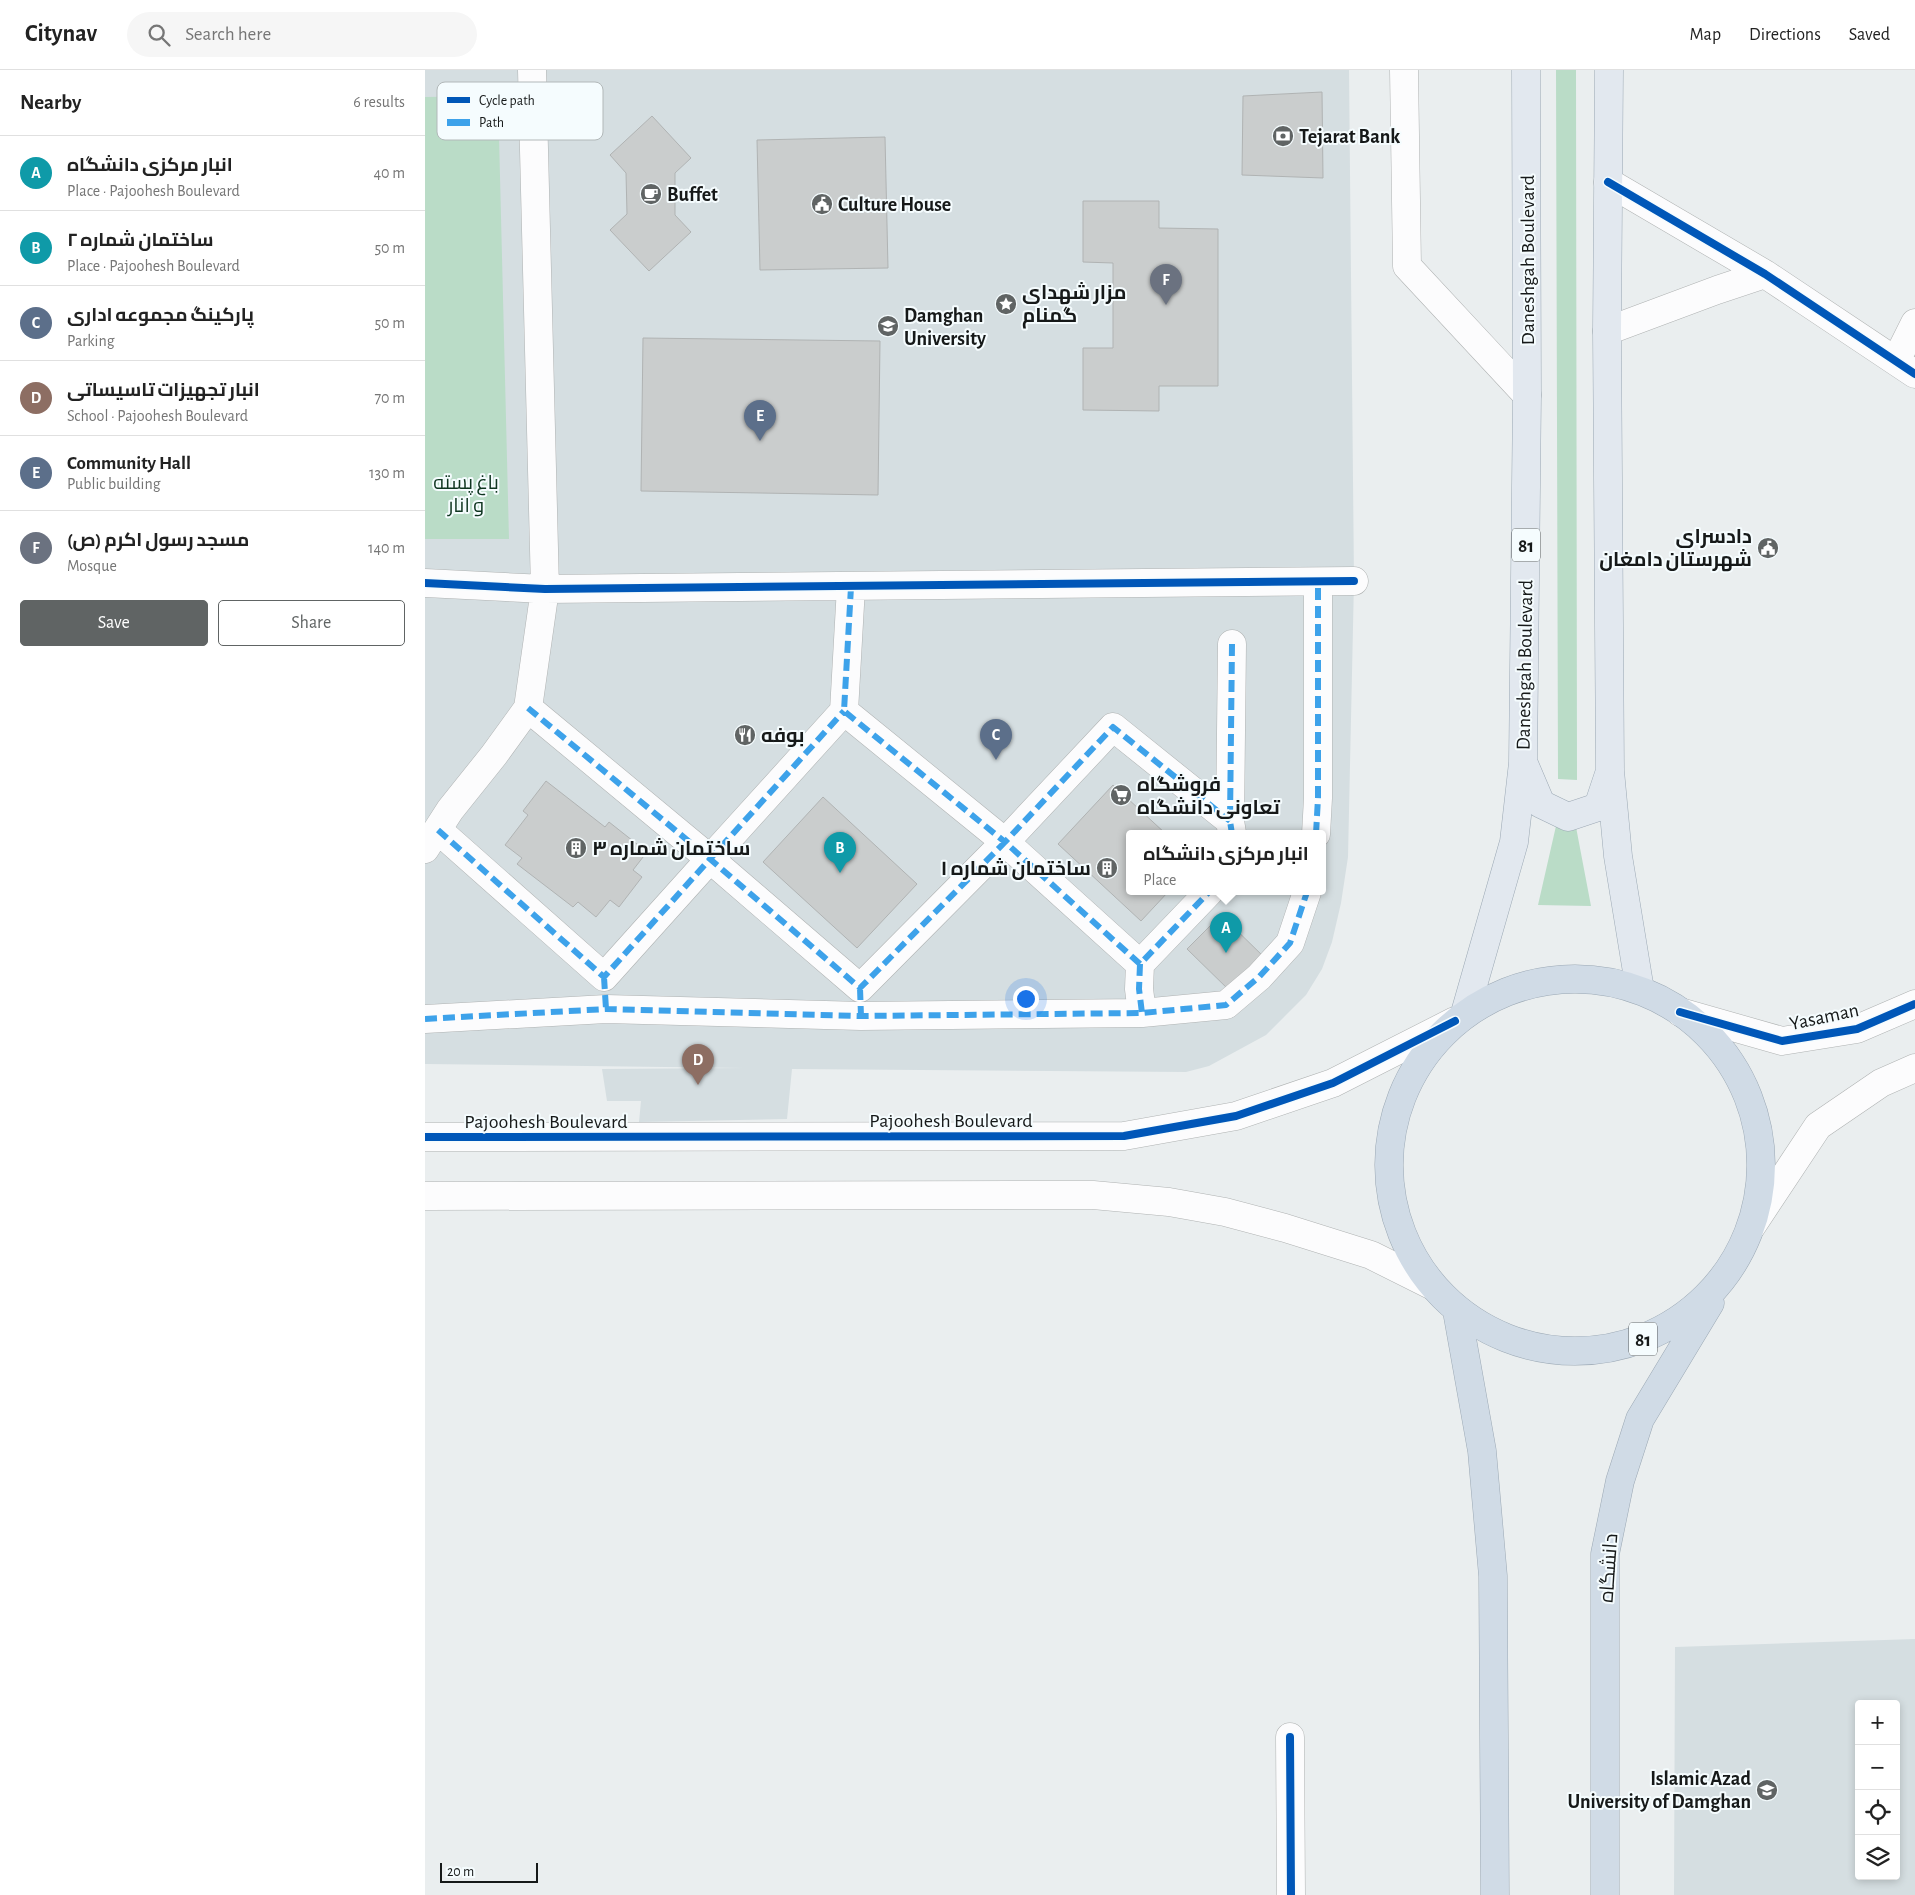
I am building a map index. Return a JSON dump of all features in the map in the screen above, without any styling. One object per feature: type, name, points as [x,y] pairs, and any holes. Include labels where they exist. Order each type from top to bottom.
[{"type":"highway","name":"81","points":[[1550,979],[1596,979],[1640,990],[1681,1012],[1717,1044],[1743,1085],[1758,1131],[1761,1180],[1751,1227],[1729,1271],[1695,1309],[1651,1336],[1602,1350],[1550,1351],[1501,1337],[1457,1310],[1431,1285],[1405,1243],[1390,1196],[1388,1147],[1399,1099],[1422,1056],[1460,1017],[1505,991],[1550,979]]},
{"type":"highway","name":"دانشگاه","points":[[1605,1895],[1605,1554],[1621,1481],[1640,1419],[1729,1271]]},
{"type":"highway","points":[[1457,1310],[1482,1451],[1493,1576],[1495,1895]]},
{"type":"main road","name":"Daneshgah Boulevard","points":[[1460,1017],[1513,842],[1523,763],[1527,395],[1526,70]]},
{"type":"main road","points":[[1609,70],[1607,332],[1610,771],[1618,856],[1640,990]]},
{"type":"main road","points":[[1523,763],[1541,804],[1568,817],[1598,807],[1610,771]]},
{"type":"street","points":[[1404,70],[1407,266],[1527,395]]},
{"type":"street","points":[[534,140],[545,589],[528,708],[494,756],[450,810],[431,840],[604,976]]},
{"type":"street","points":[[1608,182],[1765,274],[1905,368],[1915,323]]},
{"type":"street","points":[[1607,332],[1717,290],[1765,274]]},
{"type":"street","points":[[425,583],[545,589],[1355,581]]},
{"type":"street","points":[[1316,830],[1318,798],[1318,582]]},
{"type":"street","points":[[606,1009],[604,976],[845,711],[851,587]]},
{"type":"street","points":[[1231,827],[1232,644]]},
{"type":"street","points":[[528,708],[710,859],[860,988]]},
{"type":"street","points":[[845,711],[1005,842],[1140,964]]},
{"type":"street","points":[[861,1016],[860,988],[1005,842],[1113,727],[1231,827]]},
{"type":"street","points":[[1142,1013],[1139,989],[1140,964],[1206,895]]},
{"type":"street","points":[[425,1018],[606,1009],[861,1016],[1142,1013],[1226,1005],[1259,977],[1291,943],[1306,895]]},
{"type":"street","name":"Yasaman","points":[[1681,1012],[1782,1042],[1857,1029],[1915,1004]]},
{"type":"street","name":"Pajoohesh Boulevard","points":[[425,1138],[1124,1136],[1236,1116],[1333,1083],[1460,1017]]},
{"type":"street","points":[[1751,1227],[1818,1126],[1881,1083],[1915,1068]]},
{"type":"street","points":[[425,1196],[1103,1196],[1169,1202],[1225,1212],[1260,1221],[1371,1255],[1431,1285]]},
{"type":"street","points":[[1290,1737],[1291,1895]]},
{"type":"shaded area","name":"Damghan University","points":[[425,70],[1349,70],[1354,581],[1348,857],[1341,903],[1332,942],[1322,969],[1306,995],[1266,1035],[1209,1066],[1186,1072],[792,1069],[787,1119],[639,1122],[641,1101],[607,1101],[602,1069],[744,1068],[425,1064]]},
{"type":"shaded area","name":"Islamic Azad University of Damghan","points":[[1915,1639],[1915,1895],[1674,1895],[1675,1647]]},
{"type":"green space","points":[[1556,70],[1576,70],[1577,780],[1558,779]]},
{"type":"green space","name":"باغ پسته و انار","points":[[425,97],[437,97],[437,140],[499,140],[509,539],[425,539]]},
{"type":"green space","points":[[1556,826],[1576,827],[1591,906],[1538,905]]},
{"type":"building","name":"Tejarat Bank","points":[[1322,92],[1323,178],[1242,175],[1243,96]]},
{"type":"building","name":"Buffet","points":[[652,116],[691,158],[675,173],[675,215],[691,232],[649,271],[610,230],[627,214],[626,173],[610,155]]},
{"type":"building","name":"Culture House","points":[[885,137],[888,268],[760,270],[757,140]]},
{"type":"building","points":[[1083,201],[1159,201],[1159,228],[1218,229],[1218,386],[1159,386],[1159,411],[1083,410],[1083,348],[1113,348],[1113,263],[1083,262]]},
{"type":"building","points":[[643,338],[880,341],[878,495],[641,491]]},
{"type":"building","name":"ساختمان شماره ۳","points":[[546,781],[605,827],[609,822],[647,852],[633,870],[642,877],[619,907],[610,900],[596,917],[578,902],[573,907],[517,864],[522,858],[505,845],[528,815],[523,811]]},
{"type":"building","name":"ساختمان شماره ۱","points":[[1113,785],[1162,830],[1126,830],[1126,895],[1165,895],[1141,921],[1058,844]]},
{"type":"building","points":[[823,797],[917,884],[857,948],[763,862]]},
{"type":"building","points":[[1221,915],[1265,958],[1231,992],[1187,949]]},
{"type":"marked path","points":[[1316,830],[1318,798],[1318,582]]},
{"type":"marked path","points":[[851,587],[844,711],[1005,842],[1113,727],[1230,821]]},
{"type":"marked path","points":[[1231,830],[1232,644]]},
{"type":"marked path","points":[[528,708],[710,859],[844,711]]},
{"type":"marked path","points":[[438,830],[604,977],[710,859],[860,988],[1005,842],[1140,964],[1206,895]]},
{"type":"marked path","points":[[425,1019],[606,1009],[861,1016],[1142,1013],[1226,1005],[1259,977],[1290,943],[1306,895]]},
{"type":"marked path","points":[[1140,964],[1139,989],[1142,1013]]},
{"type":"marked path","points":[[604,977],[606,1009]]},
{"type":"marked path","points":[[860,988],[861,1016]]},
{"type":"cycle path","points":[[1608,182],[1765,274],[1915,374]]},
{"type":"cycle path","points":[[425,583],[545,589],[1354,581]]},
{"type":"cycle path","points":[[1680,1012],[1782,1041],[1857,1029],[1915,1004]]},
{"type":"cycle path","points":[[425,1137],[1124,1136],[1236,1116],[1333,1083],[1455,1021]]},
{"type":"cycle path","points":[[1290,1737],[1291,1895]]},
{"type":"place","name":"Tejarat Bank","points":[[1283,136]]},
{"type":"place","name":"Buffet","points":[[651,194]]},
{"type":"place","name":"Culture House","points":[[822,204]]},
{"type":"place","name":"مزار شهدای گمنام","points":[[1006,304]]},
{"type":"place","name":"مسجد رسول اکرم (ص)","points":[[1166,305]]},
{"type":"place","name":"Damghan University","points":[[888,326]]},
{"type":"place","name":"Community Hall","points":[[760,441]]},
{"type":"place","name":"دادسرای شهرستان دامغان","points":[[1768,548]]},
{"type":"place","name":"بوفه","points":[[745,735]]},
{"type":"place","name":"پارکینگ مجموعه اداری","points":[[996,760]]},
{"type":"place","name":"فروشگاه تعاونی دانشگاه","points":[[1121,795]]},
{"type":"place","name":"ساختمان شماره ۳","points":[[576,848]]},
{"type":"place","name":"ساختمان شماره ۱","points":[[1107,868]]},
{"type":"place","name":"ساختمان شماره ۲","points":[[840,873]]},
{"type":"place","name":"انبار مرکزی دانشگاه","points":[[1226,953]]},
{"type":"place","name":"انبار تجهیزات تاسیساتی","points":[[698,1085]]},
{"type":"place","name":"Islamic Azad University of Damghan","points":[[1767,1790]]}]
